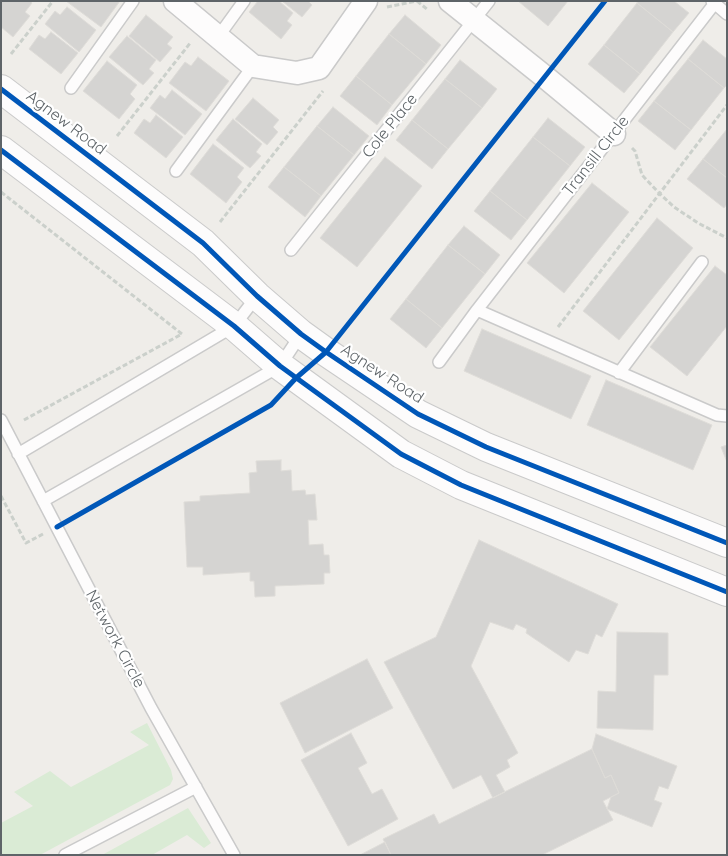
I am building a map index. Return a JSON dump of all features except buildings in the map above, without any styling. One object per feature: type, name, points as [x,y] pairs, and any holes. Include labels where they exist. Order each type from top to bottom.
[{"type":"main road","name":"Agnew Road","points":[[1,90],[203,243],[257,296],[301,334],[418,414],[486,448],[727,543]]},
{"type":"main road","points":[[1,150],[234,326],[280,366],[401,454],[462,485],[727,592]]},
{"type":"street","points":[[175,1],[253,66],[297,73],[319,68],[366,1]]},
{"type":"street","points":[[450,1],[614,134]]},
{"type":"lane","points":[[71,88],[133,1]]},
{"type":"lane","points":[[218,37],[244,1]]},
{"type":"lane","name":"Cole Place","points":[[291,250],[489,1]]},
{"type":"lane","name":"Transill Circle","points":[[439,362],[714,2],[727,14]]},
{"type":"lane","points":[[176,172],[253,66]]},
{"type":"lane","points":[[619,373],[702,262]]},
{"type":"lane","points":[[18,454],[234,326],[257,296]]},
{"type":"lane","points":[[477,310],[717,415],[727,416]]},
{"type":"lane","points":[[43,501],[280,366],[301,334]]},
{"type":"lane","name":"Network Circle","points":[[4,425],[151,708],[234,855]]},
{"type":"lane","points":[[65,855],[196,787]]},
{"type":"path","points":[[11,54],[53,1]]},
{"type":"path","points":[[118,136],[195,38]]},
{"type":"path","points":[[220,222],[329,84]]},
{"type":"path","points":[[548,341],[727,105]]},
{"type":"path","points":[[635,150],[642,175],[659,193],[674,207],[698,223],[727,238]]},
{"type":"path","points":[[1,192],[182,334],[4,425]]},
{"type":"path","points":[[1,497],[26,542],[57,527]]},
{"type":"green space","points":[[147,723],[171,770],[173,779],[170,785],[40,855],[1,855],[1,823],[33,806],[14,792],[50,771],[71,787],[149,745],[130,732]]},
{"type":"green space","points":[[188,808],[211,843],[204,848],[187,835],[152,855],[102,855]]},
{"type":"cycle path","points":[[57,527],[271,405],[296,378],[326,352],[605,1]]},
{"type":"cycle path","points":[[1,89],[203,243],[257,296],[301,334],[418,414],[486,447],[727,543]]},
{"type":"cycle path","points":[[1,150],[234,326],[280,366],[401,454],[461,485],[727,592]]}]
